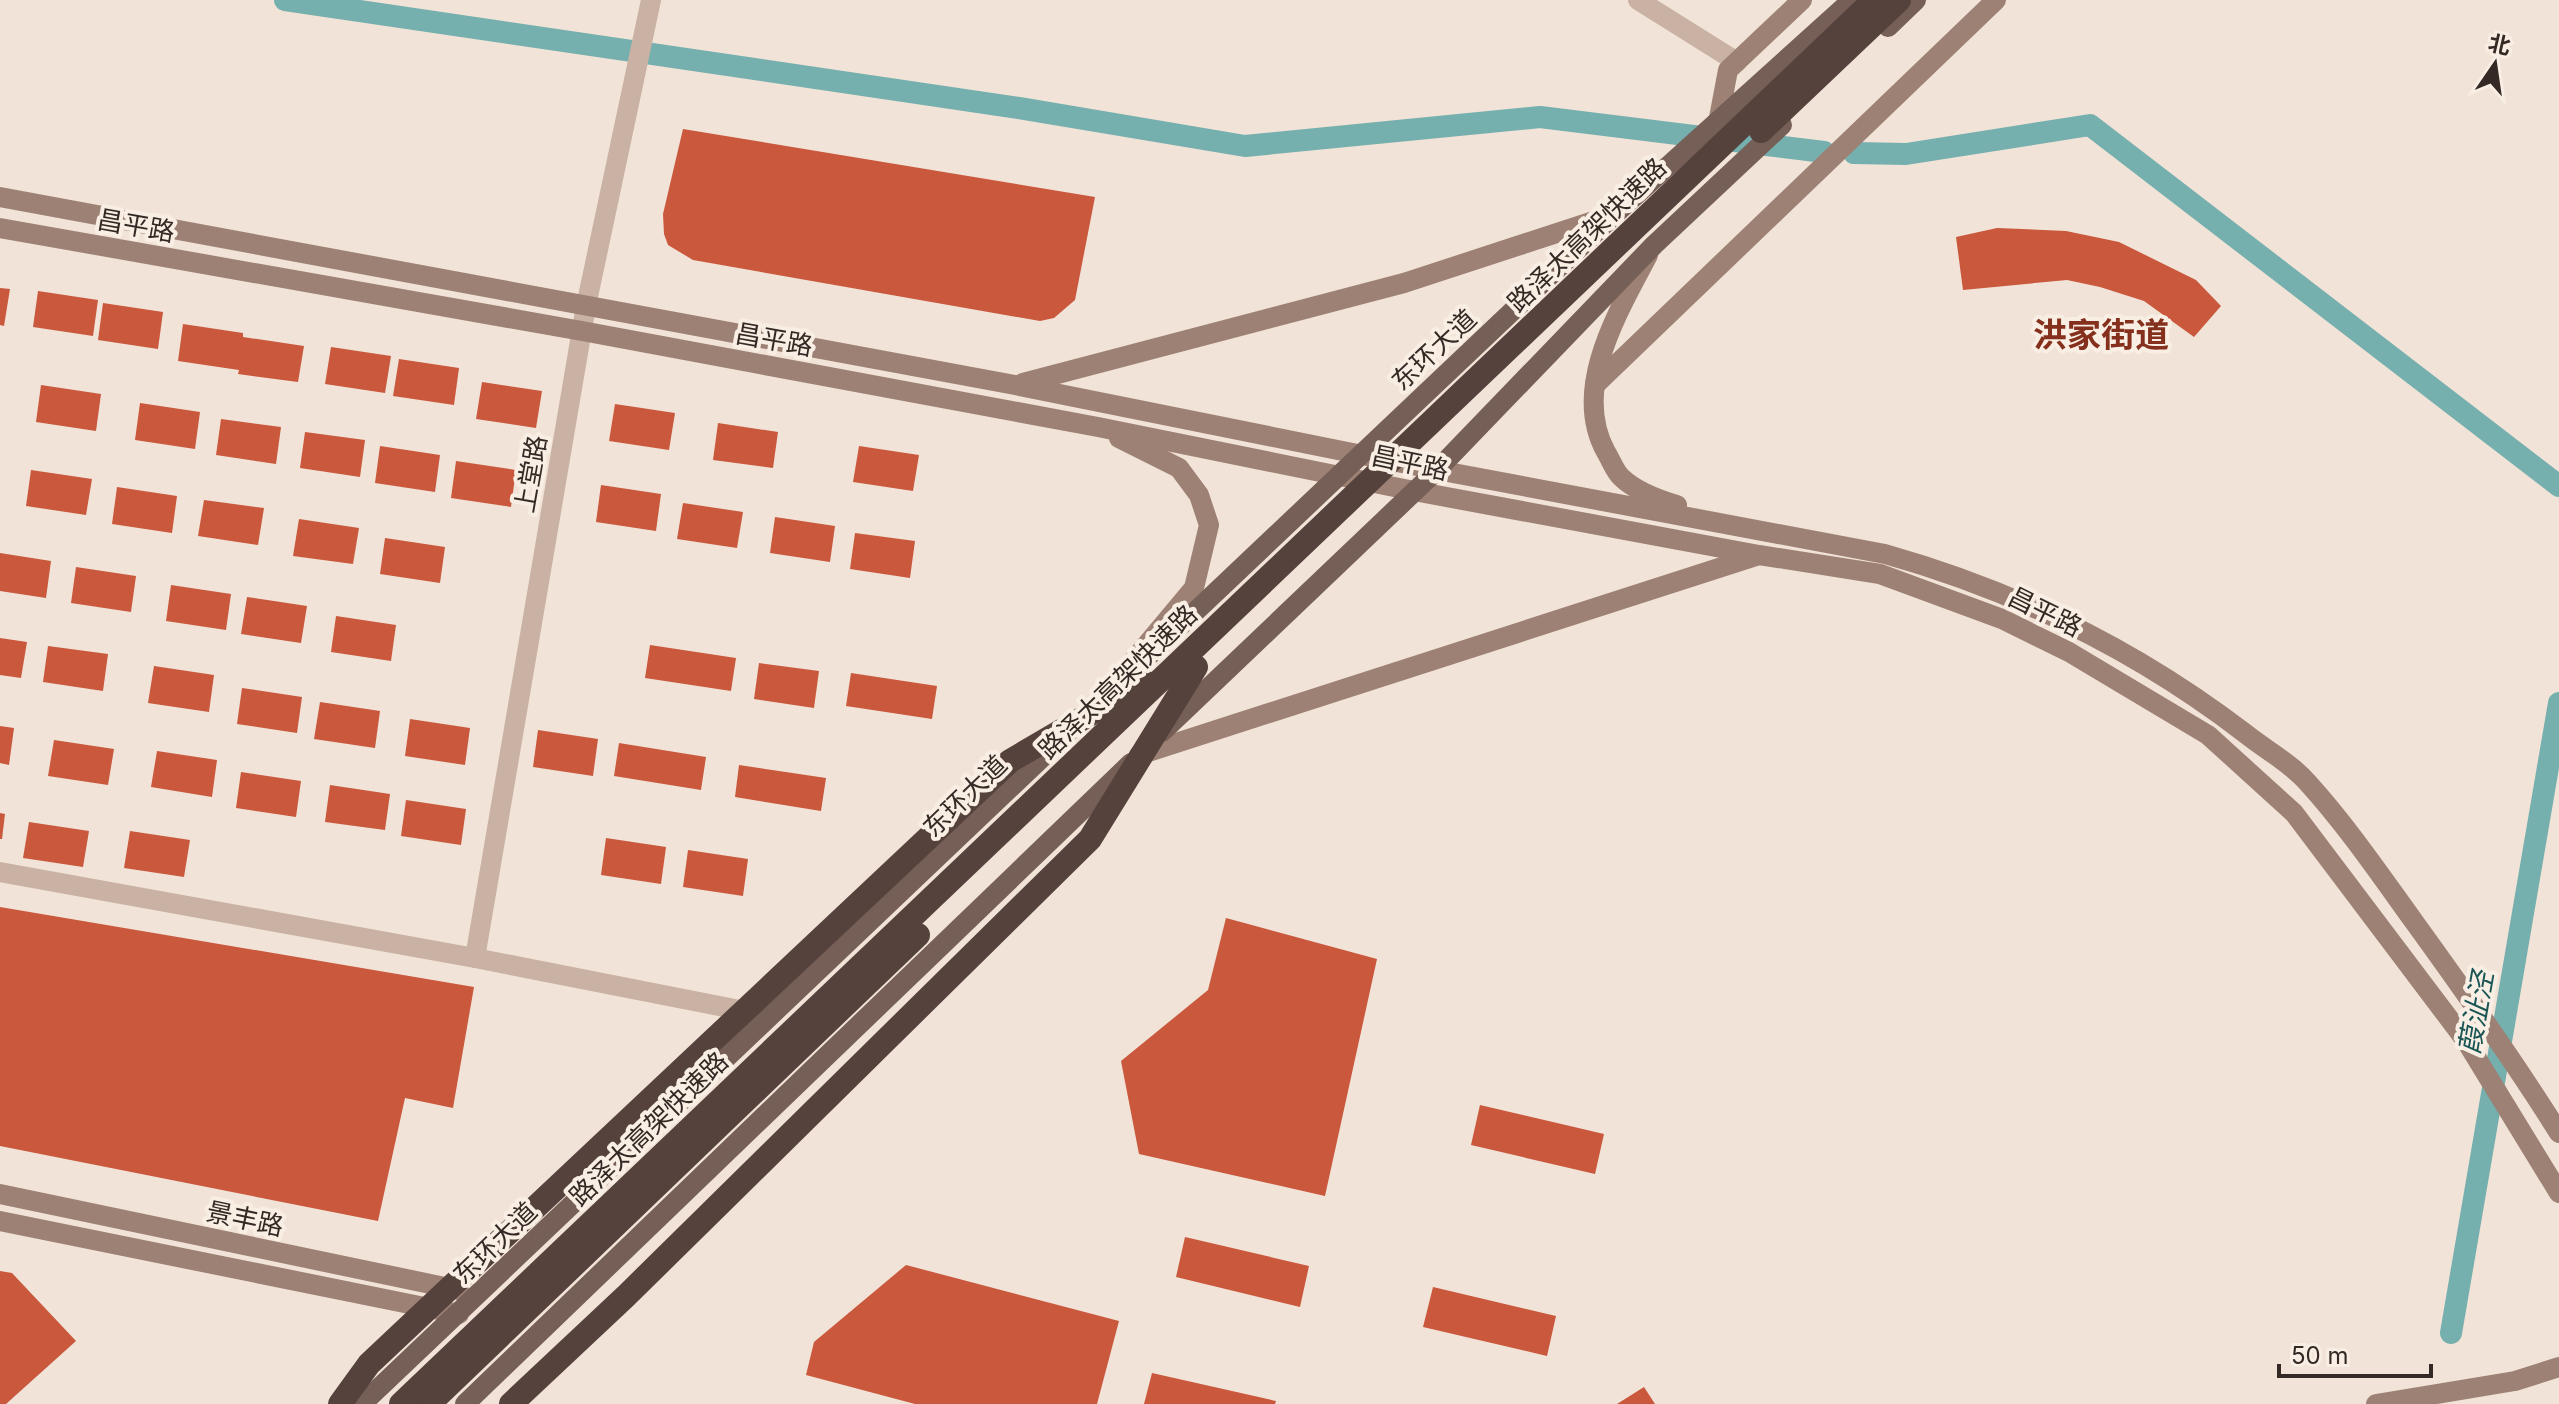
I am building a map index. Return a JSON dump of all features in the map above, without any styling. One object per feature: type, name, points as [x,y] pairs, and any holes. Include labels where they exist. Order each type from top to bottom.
[{"type":"highway","name":"路泽太高架快速路","points":[[429,1404],[1874,0]]},
{"type":"highway","name":"路泽太高架快速路","points":[[401,1404],[1899,0]]},
{"type":"highway","points":[[340,1404],[369,1364],[1010,761],[1189,664]]},
{"type":"highway","points":[[511,1404],[626,1296],[1090,839],[1189,664]]},
{"type":"main road","points":[[1718,123],[1728,70],[1802,0]]},
{"type":"main road","name":"东环大道","points":[[362,1404],[1615,214],[1852,0]]},
{"type":"main road","points":[[465,1404],[1437,470],[1654,245],[1916,0]]},
{"type":"main road","points":[[1595,385],[1996,0]]},
{"type":"main road","name":"昌平路","points":[[0,197],[1015,385],[1437,470],[1885,554],[1949,572],[2013,596],[2140,662],[2220,714],[2307,781],[2373,865],[2480,1013],[2559,1133]]},
{"type":"main road","points":[[1015,385],[1404,283],[1615,214]]},
{"type":"main road","name":"昌平路","points":[[0,228],[582,331],[1098,427],[1414,491],[1759,555],[1880,574],[2002,619],[2069,652],[2208,735],[2294,813],[2466,1041],[2559,1193]]},
{"type":"main road","points":[[1654,245],[1611,325],[1592,396],[1598,438],[1621,478],[1661,501],[1758,529]]},
{"type":"main road","points":[[1089,713],[1194,588],[1209,525],[1199,495],[1179,468],[1098,427]]},
{"type":"main road","points":[[1139,755],[1759,555]]},
{"type":"main road","name":"景丰路","points":[[0,1194],[479,1294]]},
{"type":"main road","name":"景丰路","points":[[0,1221],[459,1314]]},
{"type":"main road","points":[[2376,1404],[2515,1381],[2559,1367]]},
{"type":"street","points":[[1638,0],[1737,62]]},
{"type":"street","name":"上堂路","points":[[475,958],[586,306],[649,8]]},
{"type":"street","points":[[0,872],[475,958],[773,1016]]},
{"type":"building","points":[[683,129],[1095,197],[1075,300],[1054,318],[1040,321],[693,260],[668,245],[664,234],[663,214]]},
{"type":"building","points":[[1997,228],[2066,231],[2119,242],[2196,280],[2221,306],[2194,337],[2144,301],[2067,280],[1963,290],[1956,237]]},
{"type":"building","points":[[0,288],[10,289],[4,326],[0,325]]},
{"type":"building","points":[[38,291],[98,300],[93,336],[33,327]]},
{"type":"building","points":[[103,303],[163,312],[158,349],[98,340]]},
{"type":"building","points":[[183,324],[304,346],[298,382],[238,374],[239,370],[178,361]]},
{"type":"building","points":[[331,347],[391,356],[385,393],[325,384]]},
{"type":"building","points":[[399,359],[459,368],[454,405],[393,396]]},
{"type":"building","points":[[482,382],[542,391],[536,428],[476,419]]},
{"type":"building","points":[[41,385],[101,394],[96,431],[36,422]]},
{"type":"building","points":[[140,403],[200,412],[195,449],[135,440]]},
{"type":"building","points":[[615,404],[675,413],[669,450],[609,441]]},
{"type":"building","points":[[221,419],[281,427],[276,464],[216,455]]},
{"type":"building","points":[[718,423],[778,432],[773,468],[713,460]]},
{"type":"building","points":[[305,432],[365,440],[360,477],[300,468]]},
{"type":"building","points":[[380,446],[440,455],[435,492],[375,483]]},
{"type":"building","points":[[859,446],[919,455],[913,491],[853,482]]},
{"type":"building","points":[[456,461],[516,470],[511,507],[451,498]]},
{"type":"building","points":[[31,470],[92,479],[86,515],[26,506]]},
{"type":"building","points":[[601,485],[661,494],[656,531],[596,522]]},
{"type":"building","points":[[117,487],[177,496],[172,533],[112,524]]},
{"type":"building","points":[[204,500],[264,508],[258,545],[198,536]]},
{"type":"building","points":[[683,503],[743,512],[737,548],[677,539]]},
{"type":"building","points":[[775,517],[835,526],[830,562],[770,553]]},
{"type":"building","points":[[299,519],[359,528],[353,564],[293,556]]},
{"type":"building","points":[[855,533],[915,541],[910,578],[850,569]]},
{"type":"building","points":[[385,538],[445,547],[440,583],[380,574]]},
{"type":"building","points":[[0,553],[51,561],[46,598],[0,591]]},
{"type":"building","points":[[76,567],[136,576],[131,612],[71,603]]},
{"type":"building","points":[[171,585],[231,594],[226,630],[166,621]]},
{"type":"building","points":[[247,597],[307,606],[301,643],[241,634]]},
{"type":"building","points":[[336,616],[396,625],[391,661],[331,652]]},
{"type":"building","points":[[0,638],[27,642],[21,678],[0,675]]},
{"type":"building","points":[[650,645],[736,658],[731,691],[645,678]]},
{"type":"building","points":[[48,646],[108,654],[103,691],[43,682]]},
{"type":"building","points":[[759,663],[819,671],[814,708],[754,699]]},
{"type":"building","points":[[154,666],[214,675],[209,712],[148,703]]},
{"type":"building","points":[[851,673],[937,686],[932,719],[846,706]]},
{"type":"building","points":[[242,688],[302,697],[297,733],[237,724]]},
{"type":"building","points":[[320,702],[380,711],[375,748],[314,739]]},
{"type":"building","points":[[410,719],[470,728],[465,765],[405,756]]},
{"type":"building","points":[[0,726],[14,728],[9,765],[0,763]]},
{"type":"building","points":[[538,730],[598,739],[593,776],[533,767]]},
{"type":"building","points":[[54,740],[114,749],[108,785],[48,776]]},
{"type":"building","points":[[619,743],[706,757],[701,790],[614,776]]},
{"type":"building","points":[[157,751],[217,760],[212,797],[151,787]]},
{"type":"building","points":[[739,765],[826,778],[821,811],[735,797]]},
{"type":"building","points":[[241,772],[301,781],[296,817],[236,808]]},
{"type":"building","points":[[330,785],[390,794],[385,830],[325,822]]},
{"type":"building","points":[[406,800],[466,809],[461,845],[401,836]]},
{"type":"building","points":[[0,813],[5,814],[2,839],[0,839]]},
{"type":"building","points":[[29,822],[89,831],[83,867],[23,858]]},
{"type":"building","points":[[130,831],[190,840],[184,877],[124,868]]},
{"type":"building","points":[[606,838],[666,847],[661,884],[601,875]]},
{"type":"building","points":[[688,850],[748,859],[743,896],[683,887]]},
{"type":"building","points":[[0,907],[474,987],[453,1108],[405,1098],[378,1221],[0,1146]]},
{"type":"building","points":[[1226,918],[1377,959],[1325,1196],[1139,1154],[1121,1061],[1208,990]]},
{"type":"building","points":[[1480,1105],[1604,1134],[1595,1174],[1471,1145]]},
{"type":"building","points":[[1185,1237],[1309,1266],[1300,1307],[1176,1277]]},
{"type":"building","points":[[906,1265],[1119,1321],[1097,1404],[915,1404],[806,1375],[814,1342]]},
{"type":"building","points":[[0,1271],[12,1273],[76,1341],[6,1404],[0,1404]]},
{"type":"building","points":[[1433,1287],[1556,1316],[1547,1356],[1423,1327]]},
{"type":"building","points":[[1152,1373],[1276,1401],[1275,1404],[1144,1404]]},
{"type":"building","points":[[1644,1387],[1655,1404],[1617,1404]]},
{"type":"waterway","points":[[285,0],[1019,108],[1245,146],[1540,117],[1824,152]]},
{"type":"waterway","points":[[1854,153],[1906,154],[2090,125],[2559,486]]},
{"type":"waterway","name":"葭沚泾","points":[[2451,1333],[2559,703]]},
{"type":"district","name":"洪家街道","points":[[2101,335]]}]
